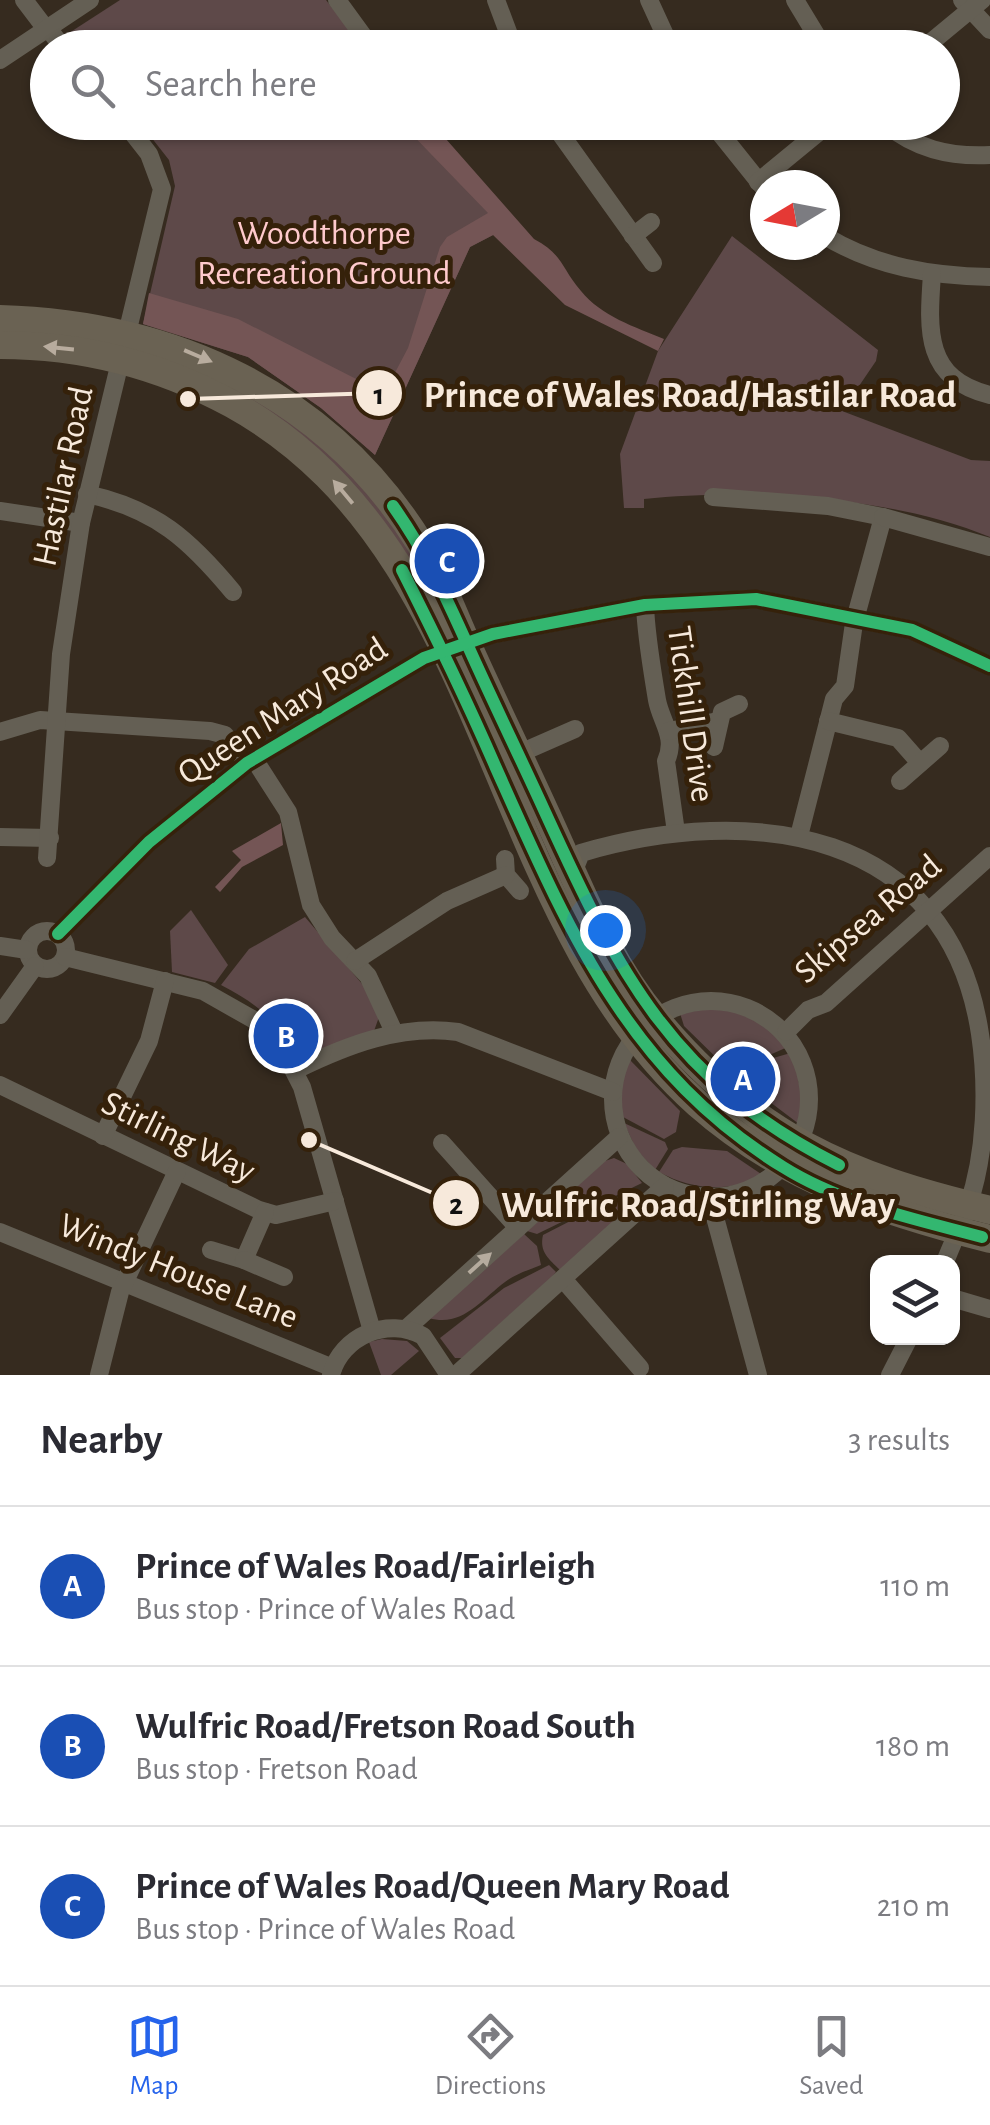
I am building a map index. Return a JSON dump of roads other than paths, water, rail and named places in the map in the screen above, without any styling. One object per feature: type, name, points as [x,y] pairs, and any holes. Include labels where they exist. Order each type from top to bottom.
[{"type":"highway","points":[[0,319],[61,321],[124,347],[223,367],[292,409],[356,461],[420,545],[454,646],[507,759],[582,953],[645,1027],[699,1104],[866,1205],[971,1215],[990,1239]]},
{"type":"highway","points":[[0,345],[124,347]]},
{"type":"highway","points":[[507,759],[572,873],[645,1027],[768,1125],[790,1156]]},
{"type":"street","points":[[24,0],[47,29],[90,0]]},
{"type":"street","points":[[337,0],[359,30]]},
{"type":"street","points":[[496,0],[507,30]]},
{"type":"street","points":[[649,0],[662,30]]},
{"type":"street","points":[[795,0],[813,30]]},
{"type":"street","points":[[943,30],[972,3],[990,30]]},
{"type":"street","points":[[0,60],[30,40]]},
{"type":"street","name":"Hastilar Road","points":[[47,858],[61,654],[81,523],[162,190],[149,154],[138,140]]},
{"type":"street","points":[[565,140],[653,263]]},
{"type":"street","points":[[725,140],[750,171]]},
{"type":"street","points":[[780,170],[812,140]]},
{"type":"street","points":[[909,140],[921,148],[954,155],[990,156]]},
{"type":"street","points":[[633,236],[651,222]]},
{"type":"street","points":[[840,244],[866,257],[932,274],[990,277]]},
{"type":"street","points":[[932,274],[929,332],[935,354],[955,381],[990,395]]},
{"type":"street","points":[[87,494],[126,505],[180,533],[234,592]]},
{"type":"street","points":[[712,497],[828,506],[990,547]]},
{"type":"street","points":[[0,511],[81,523]]},
{"type":"street","points":[[799,836],[834,698],[845,686],[856,616],[883,517]]},
{"type":"street","name":"Queen Mary Road","points":[[0,1016],[31,958],[36,933],[58,934],[149,842],[250,761],[454,646],[572,615],[644,605],[756,599],[912,630],[990,666]]},
{"type":"street","name":"Tickhill Drive","points":[[644,605],[658,707],[669,730],[671,750],[666,760],[676,832]]},
{"type":"street","points":[[714,747],[722,712],[739,704]]},
{"type":"street","points":[[0,732],[27,722],[56,721],[210,731],[225,736],[250,761],[288,812],[311,905],[324,928],[356,961],[379,993],[394,1032]]},
{"type":"street","points":[[669,730],[718,721]]},
{"type":"street","points":[[828,721],[898,738],[920,763]]},
{"type":"street","points":[[507,759],[575,729]]},
{"type":"street","points":[[900,781],[940,746]]},
{"type":"street","points":[[572,873],[581,854],[624,841],[676,832],[751,830],[799,836],[878,867],[930,910],[961,958],[984,1011],[984,1102],[971,1215],[949,1255]]},
{"type":"street","points":[[0,837],[50,838]]},
{"type":"street","name":"Skipsea Road","points":[[786,1032],[808,1010],[826,1003],[990,856]]},
{"type":"street","points":[[356,961],[505,867],[520,891]]},
{"type":"street","points":[[0,946],[52,968],[65,958],[66,947],[58,934]]},
{"type":"street","points":[[65,958],[165,980],[217,998],[256,1021],[280,1044],[296,1070],[372,1331]]},
{"type":"street","points":[[103,1136],[149,1041],[165,980]]},
{"type":"street","points":[[723,1002],[758,1012],[786,1032],[802,1064],[809,1097],[806,1128],[790,1156],[758,1187],[710,1198],[665,1186],[634,1160],[618,1137],[613,1092],[622,1057],[645,1027],[688,1004],[723,1002]]},
{"type":"street","points":[[296,1070],[394,1032],[458,1032],[613,1092]]},
{"type":"street","name":"Stirling Way","points":[[0,1086],[264,1212],[276,1215],[334,1200]]},
{"type":"street","points":[[407,1328],[618,1137]]},
{"type":"street","points":[[442,1143],[518,1228]]},
{"type":"street","points":[[99,1375],[124,1283],[177,1171]]},
{"type":"street","points":[[332,1371],[352,1342],[372,1331],[407,1328],[423,1336],[453,1375],[665,1186]]},
{"type":"street","points":[[710,1198],[758,1375]]},
{"type":"street","points":[[244,1260],[264,1212]]},
{"type":"street","name":"Windy House Lane","points":[[0,1232],[332,1371]]},
{"type":"street","points":[[212,1250],[284,1277]]},
{"type":"street","points":[[563,1278],[640,1368]]},
{"type":"street","points":[[960,1300],[990,1309]]},
{"type":"street","points":[[890,1375],[905,1345]]},
{"type":"place","name":"Prince of Wales Road/Hastilar Road","points":[[188,399]]},
{"type":"place","name":"Prince of Wales Road/Queen Mary Road","points":[[447,561]]},
{"type":"place","name":"Wulfric Road/Fretson Road South","points":[[286,1036]]},
{"type":"place","name":"Prince of Wales Road/Fairleigh","points":[[743,1079]]},
{"type":"place","name":"Wulfric Road/Stirling Way","points":[[309,1140]]},
{"type":"park label","name":"Woodthorpe Recreation Ground","points":[[324,252]]}]
